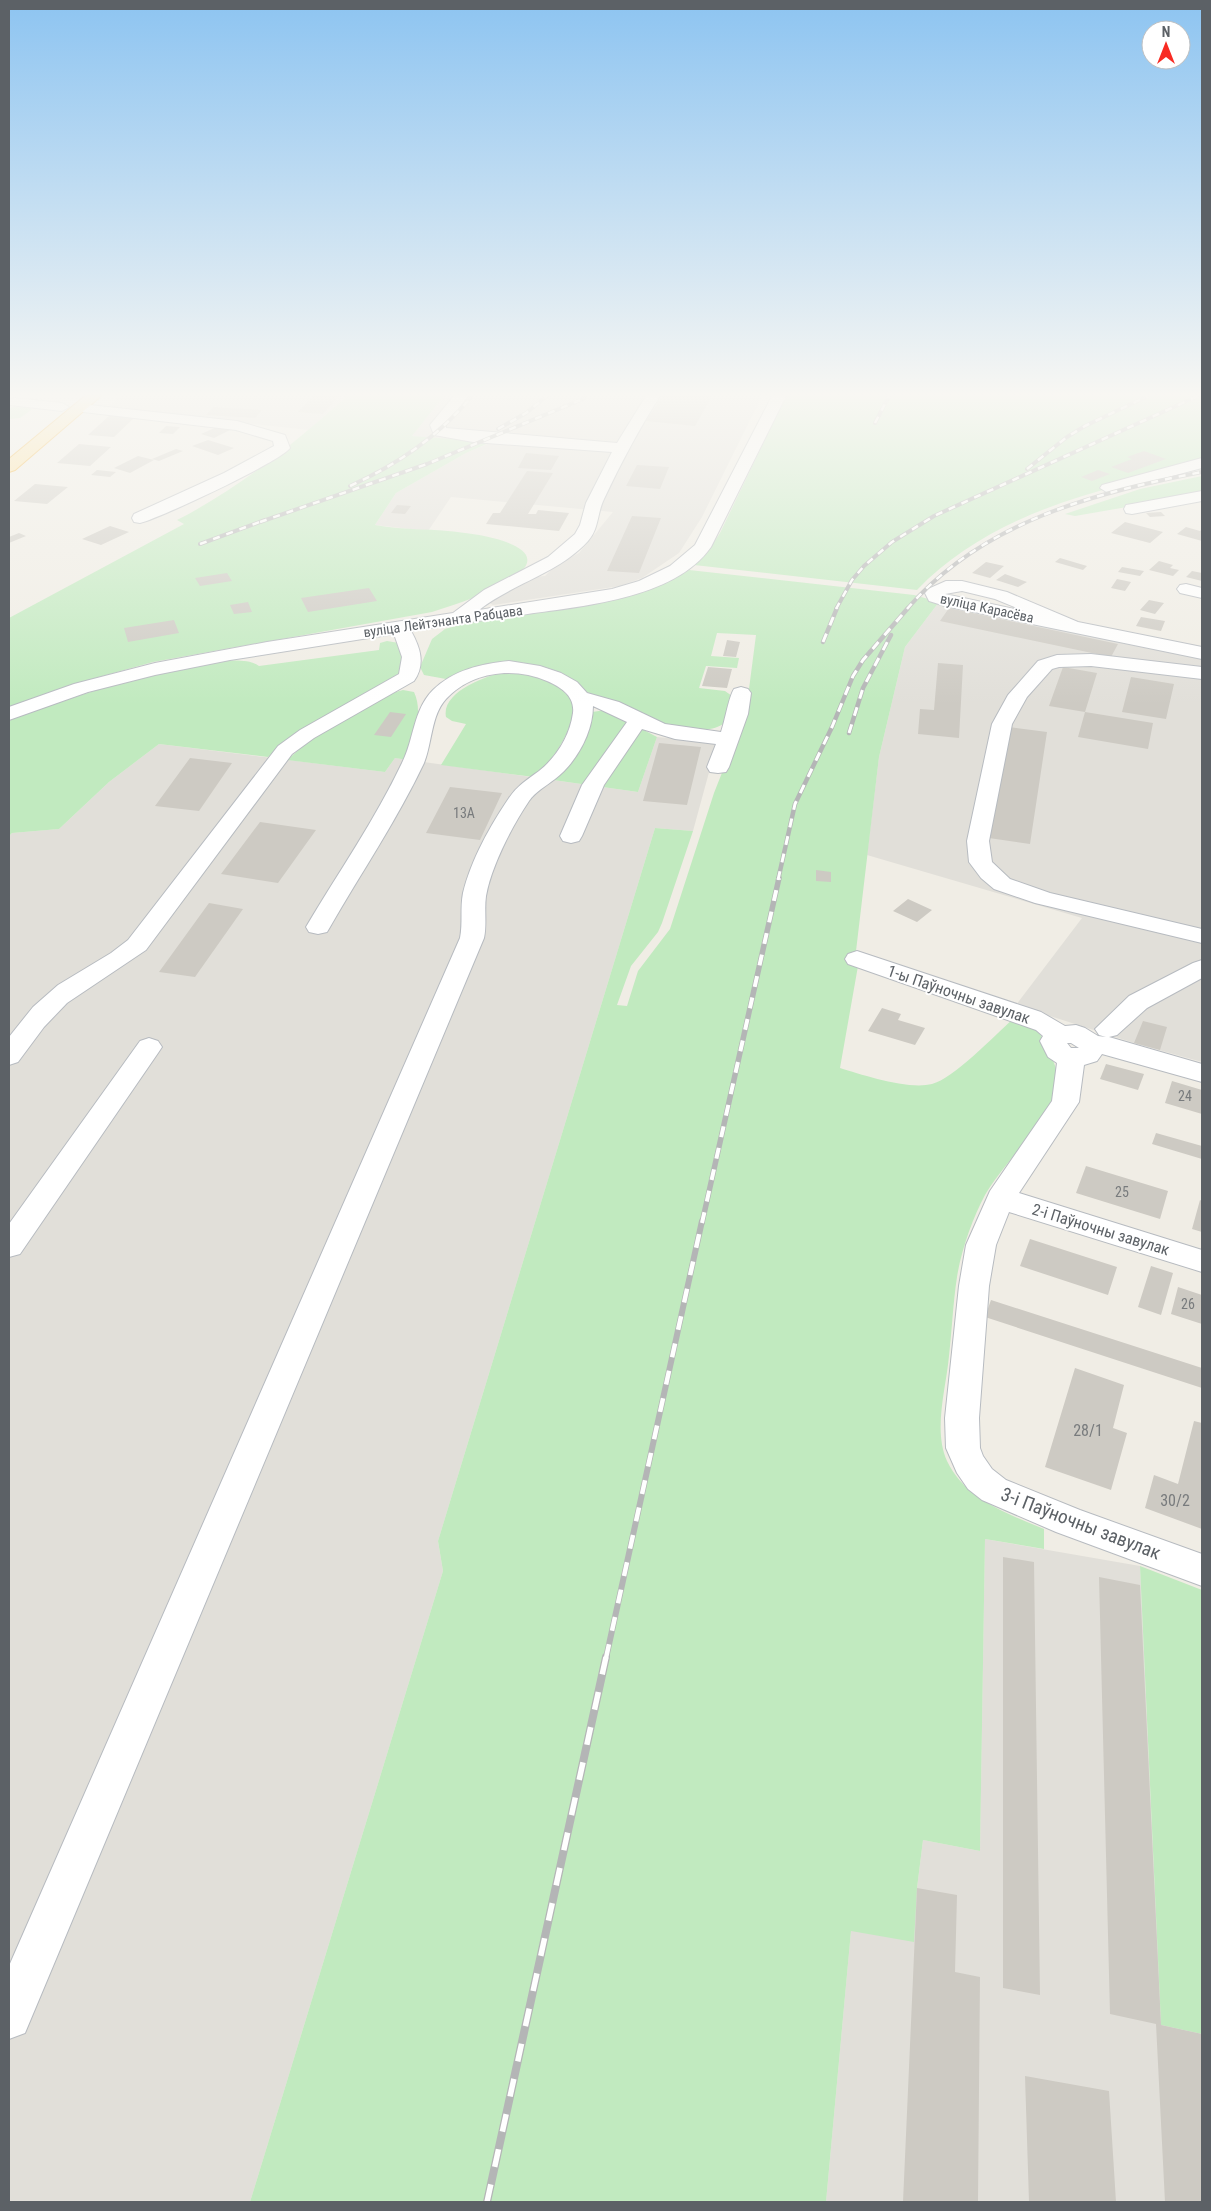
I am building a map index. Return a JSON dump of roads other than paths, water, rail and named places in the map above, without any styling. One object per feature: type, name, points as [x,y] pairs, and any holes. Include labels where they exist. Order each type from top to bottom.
[{"type":"street","points":[[140,518],[181,499]]},
{"type":"street","points":[[458,619],[478,603],[537,571],[582,537],[590,525],[596,499]]},
{"type":"street","name":"вуліца Лейтэнанта Рабцава","points":[[9,714],[67,692],[142,671],[224,655],[626,591],[658,580],[683,566],[702,547],[727,499]]},
{"type":"street","points":[[1132,509],[1185,499]]},
{"type":"street","name":"вуліца Карасёва","points":[[1071,626],[980,589],[950,585],[942,587],[934,593],[935,597],[945,600],[1071,626],[1202,653]]},
{"type":"street","points":[[9,1056],[49,1004],[67,990],[124,957],[137,944],[285,750],[307,734],[404,681],[410,672],[412,657],[410,645],[399,627]]},
{"type":"street","points":[[1202,674],[1091,660],[1057,661],[1045,665],[1018,695],[1002,724],[978,841],[981,862],[988,873],[1002,884],[1036,896],[1202,936]]},
{"type":"street","points":[[9,2017],[472,938],[475,922],[474,895],[479,878],[516,802],[529,788],[553,770],[564,756],[582,721],[584,709],[582,698],[574,689],[553,676],[523,668],[484,671],[460,680],[444,690],[432,704],[412,765],[318,927]]},
{"type":"street","points":[[404,681],[444,690]]},
{"type":"street","points":[[718,767],[738,714],[741,693]]},
{"type":"street","points":[[582,698],[612,704],[639,719],[670,731],[727,739]]},
{"type":"street","points":[[571,836],[593,786],[639,719]]},
{"type":"street","name":"1-ы Паўночны завулак","points":[[857,959],[1032,1018],[1082,1041]]},
{"type":"street","points":[[1000,1198],[1061,1110],[1082,1041],[1138,1002],[1202,968]]},
{"type":"street","points":[[1082,1041],[1110,1046],[1202,1073]]},
{"type":"street","points":[[9,1246],[149,1046]]},
{"type":"street","name":"2-і Паўночны завулак","points":[[1000,1198],[1202,1261]]},
{"type":"street","name":"3-і Паўночны завулак","points":[[1000,1198],[982,1245],[974,1286],[961,1432],[969,1463],[980,1478],[994,1490],[1016,1501],[1202,1570]]},
{"type":"railway","points":[[260,522],[326,499]]},
{"type":"railway","points":[[836,609],[852,580],[864,566],[892,542],[934,516],[971,499]]},
{"type":"railway","points":[[908,608],[937,579],[969,554],[1005,533],[1042,516],[1090,499]]},
{"type":"railway","points":[[200,544],[265,520]]},
{"type":"railway","points":[[823,642],[837,608]]},
{"type":"railway","points":[[778,880],[795,804],[832,727],[853,676],[863,660],[908,608]]},
{"type":"railway","points":[[849,733],[863,688],[891,635]]},
{"type":"railway","points":[[702,1223],[779,878]]},
{"type":"railway","points":[[606,1658],[702,1221]]},
{"type":"railway","points":[[487,2202],[606,1657]]}]
